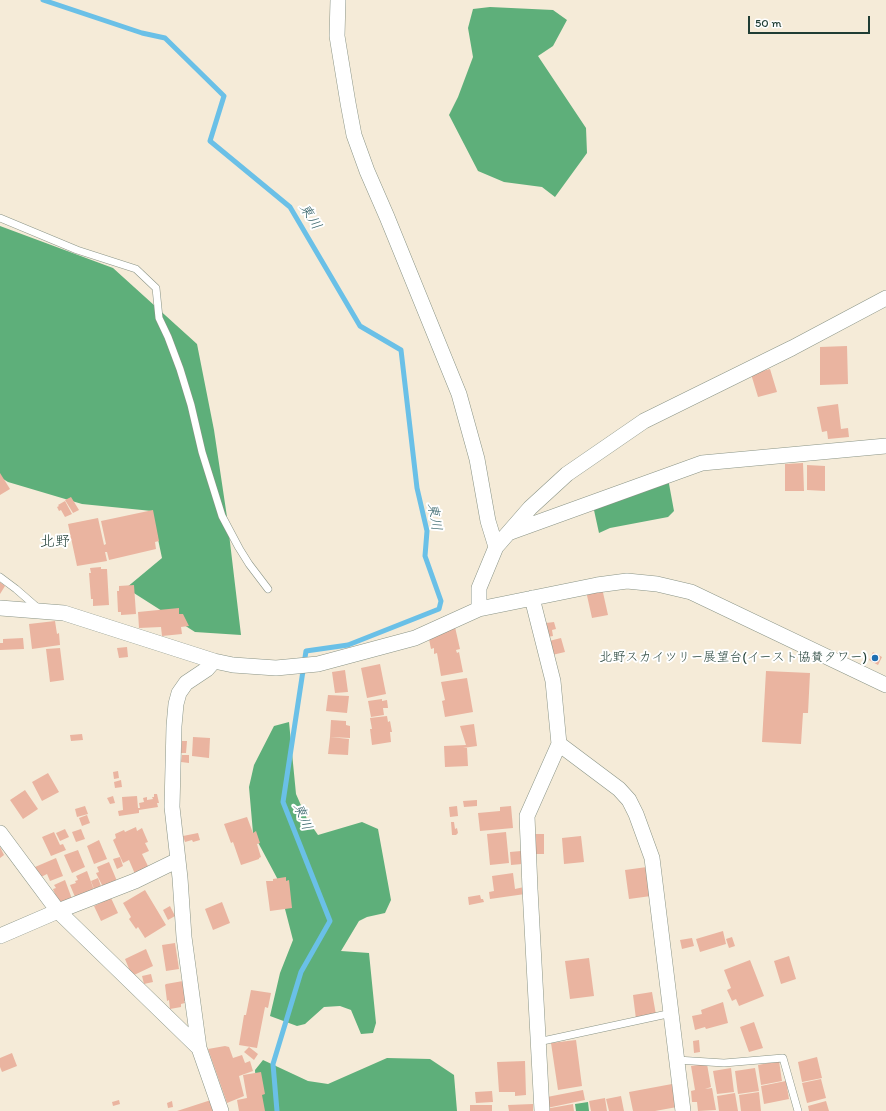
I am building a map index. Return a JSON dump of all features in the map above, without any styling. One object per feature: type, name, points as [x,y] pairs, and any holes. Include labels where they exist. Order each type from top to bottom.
[{"type":"street","points":[[338,0],[337,36],[354,135],[367,171],[390,224],[458,394],[477,459],[488,521],[496,547]]},
{"type":"street","points":[[478,609],[479,588],[496,547],[530,508],[567,474],[644,421],[799,345],[886,298]]},
{"type":"street","points":[[510,532],[702,463],[886,446]]},
{"type":"street","points":[[0,608],[64,614],[214,661],[254,668],[276,668],[309,665],[359,654],[415,638],[478,609],[597,585],[627,581],[657,584],[692,592],[886,685]]},
{"type":"street","points":[[532,598],[553,681],[559,744],[527,816],[542,1111]]},
{"type":"street","points":[[214,661],[207,669],[186,683],[179,692],[176,704],[172,807],[184,938],[199,1048],[221,1111]]},
{"type":"street","points":[[559,744],[619,789],[628,800],[636,814],[652,858],[683,1111]]},
{"type":"street","points":[[0,833],[58,911],[199,1048]]},
{"type":"street","points":[[0,936],[58,911],[135,881],[178,860]]},
{"type":"lane","points":[[0,218],[77,250],[136,269],[156,288],[159,318],[180,369],[191,405],[202,452],[222,516],[248,564],[268,589]]},
{"type":"lane","points":[[0,578],[16,589],[41,611]]},
{"type":"lane","points":[[538,1042],[672,1013]]},
{"type":"lane","points":[[677,1060],[724,1063],[783,1058],[798,1111]]},
{"type":"green space","points":[[490,7],[553,10],[567,20],[553,46],[538,56],[586,128],[587,153],[555,197],[542,187],[504,182],[478,171],[449,115],[458,97],[473,57],[468,28],[473,9]]},
{"type":"green space","points":[[0,226],[113,268],[197,344],[214,430],[227,517],[241,635],[195,632],[126,588],[162,558],[152,511],[82,504],[8,482],[0,477]]},
{"type":"green space","points":[[667,473],[674,511],[668,517],[610,528],[599,533],[592,501]]},
{"type":"green space","points":[[289,722],[296,794],[307,819],[318,835],[362,822],[378,829],[391,900],[385,913],[367,917],[359,921],[341,951],[369,953],[376,1023],[373,1033],[361,1034],[351,1010],[340,1006],[324,1007],[305,1024],[297,1026],[270,1016],[280,973],[293,940],[277,878],[253,833],[249,787],[254,765],[274,726]]},
{"type":"green space","points":[[387,1058],[430,1059],[454,1075],[457,1111],[261,1111],[256,1086],[255,1070],[263,1060],[308,1081],[328,1084]]},
{"type":"green space","points":[[588,1102],[589,1111],[576,1111],[575,1104]]},
{"type":"building","points":[[847,346],[848,384],[820,385],[820,347]]},
{"type":"building","points":[[770,369],[777,392],[758,397],[751,374]]},
{"type":"building","points":[[838,404],[841,429],[848,428],[849,437],[828,439],[827,431],[822,432],[817,407]]},
{"type":"building","points":[[803,463],[804,491],[785,491],[785,464]]},
{"type":"building","points":[[807,465],[825,466],[825,491],[807,490]]},
{"type":"building","points":[[0,473],[10,489],[0,495]]},
{"type":"building","points":[[71,497],[79,510],[73,513],[65,500]]},
{"type":"building","points":[[65,501],[72,514],[65,517],[61,510],[59,511],[57,507]]},
{"type":"building","points":[[153,510],[159,541],[155,542],[156,549],[109,560],[107,552],[105,552],[107,561],[77,566],[68,524],[98,518],[104,545],[106,544],[101,521]]},
{"type":"building","points":[[101,567],[101,569],[107,569],[109,605],[93,606],[93,599],[91,599],[90,568]]},
{"type":"building","points":[[0,582],[5,586],[0,594]]},
{"type":"building","points":[[134,585],[136,614],[121,615],[121,612],[118,612],[117,591],[119,591],[119,586]]},
{"type":"building","points":[[602,588],[608,615],[592,618],[586,591]]},
{"type":"building","points":[[179,608],[179,614],[183,614],[189,626],[181,627],[182,634],[162,636],[161,627],[139,628],[138,612]]},
{"type":"building","points":[[55,621],[57,634],[59,633],[60,645],[32,649],[29,624]]},
{"type":"building","points":[[554,622],[556,629],[552,630],[553,636],[548,637],[546,623]]},
{"type":"building","points":[[455,627],[460,649],[456,650],[457,653],[459,652],[463,672],[441,676],[437,653],[434,654],[434,648],[431,649],[429,639]]},
{"type":"building","points":[[23,638],[24,649],[0,650],[0,643],[3,643],[3,639]]},
{"type":"building","points":[[561,638],[565,652],[552,655],[549,641]]},
{"type":"building","points":[[127,647],[128,657],[119,658],[117,648]]},
{"type":"building","points":[[60,648],[64,680],[50,682],[46,649]]},
{"type":"building","name":"北野スカイツリー展望台(イースト協賛タワー)","points":[[873,652],[882,657],[878,665],[869,660]]},
{"type":"building","points":[[380,664],[386,694],[367,698],[361,668]]},
{"type":"building","points":[[345,670],[348,692],[335,693],[332,672]]},
{"type":"building","points":[[766,671],[810,673],[808,713],[803,713],[801,744],[762,742]]},
{"type":"building","points":[[467,678],[473,712],[445,717],[442,701],[445,700],[441,682]]},
{"type":"building","points":[[328,695],[349,696],[347,713],[326,711]]},
{"type":"building","points":[[382,699],[382,701],[387,700],[388,708],[383,708],[384,715],[371,717],[368,701]]},
{"type":"building","points":[[387,716],[388,722],[390,721],[392,732],[390,732],[391,742],[372,745],[370,718]]},
{"type":"building","points":[[331,720],[346,721],[346,725],[350,726],[350,738],[330,737]]},
{"type":"building","points":[[474,724],[477,746],[463,748],[467,748],[468,766],[445,767],[444,746],[466,745],[460,726]]},
{"type":"building","points":[[82,734],[83,740],[71,741],[70,735]]},
{"type":"building","points":[[193,737],[210,738],[209,758],[192,756]]},
{"type":"building","points":[[330,737],[349,739],[348,755],[328,754]]},
{"type":"building","points":[[182,741],[187,741],[186,753],[181,753]]},
{"type":"building","points":[[182,755],[189,755],[189,763],[181,762]]},
{"type":"building","points":[[118,771],[119,778],[114,779],[113,772]]},
{"type":"building","points":[[48,773],[59,792],[42,801],[32,782]]},
{"type":"building","points":[[121,780],[122,787],[115,788],[114,782]]},
{"type":"building","points":[[25,790],[38,809],[23,819],[10,800]]},
{"type":"building","points":[[154,794],[157,794],[159,803],[157,803],[158,807],[139,810],[139,813],[119,816],[118,811],[123,810],[122,797],[137,796],[138,808],[140,808],[139,803],[144,802],[143,798],[147,797],[147,800],[153,799],[152,797],[154,797]]},
{"type":"building","points":[[113,796],[115,803],[110,804],[107,798]]},
{"type":"building","points":[[477,800],[477,806],[464,807],[463,801]]},
{"type":"building","points":[[85,806],[88,814],[77,817],[75,809]]},
{"type":"building","points":[[457,806],[458,816],[450,817],[449,807]]},
{"type":"building","points":[[511,806],[513,828],[480,831],[478,813],[500,811],[500,807]]},
{"type":"building","points":[[87,815],[90,823],[82,826],[79,818]]},
{"type":"building","points":[[247,817],[253,833],[256,831],[260,843],[257,844],[261,857],[241,865],[233,842],[231,843],[224,824]]},
{"type":"building","points":[[451,822],[454,822],[455,829],[457,828],[458,833],[456,835],[452,835]]},
{"type":"building","points":[[136,827],[137,831],[142,828],[148,842],[145,843],[149,851],[142,854],[149,868],[135,874],[129,860],[123,863],[113,840],[116,838],[115,834],[124,830],[125,832]]},
{"type":"building","points":[[65,829],[69,837],[60,841],[56,833]]},
{"type":"building","points":[[81,829],[85,839],[76,842],[72,832]]},
{"type":"building","points":[[54,832],[60,845],[63,844],[66,850],[51,856],[42,837]]},
{"type":"building","points":[[506,832],[509,863],[490,865],[487,834]]},
{"type":"building","points":[[198,833],[200,840],[185,842],[183,836]]},
{"type":"building","points":[[535,834],[544,834],[544,854],[535,854]]},
{"type":"building","points":[[581,836],[584,862],[564,864],[562,838]]},
{"type":"building","points":[[99,840],[107,859],[94,864],[87,846]]},
{"type":"building","points":[[0,847],[4,855],[0,858]]},
{"type":"building","points":[[78,850],[85,867],[72,873],[64,855]]},
{"type":"building","points":[[521,851],[522,864],[511,865],[510,852]]},
{"type":"building","points":[[120,857],[123,866],[117,869],[113,859]]},
{"type":"building","points":[[56,858],[63,876],[50,881],[47,874],[39,878],[35,867]]},
{"type":"building","points":[[109,862],[117,881],[103,887],[96,873],[99,872],[97,867]]},
{"type":"building","points":[[647,867],[651,896],[629,899],[625,870]]},
{"type":"building","points":[[87,871],[94,890],[75,897],[70,885],[76,883],[75,881],[78,880],[76,876]]},
{"type":"building","points":[[513,873],[515,889],[524,887],[525,894],[490,899],[489,892],[494,891],[492,876]]},
{"type":"building","points":[[286,877],[286,881],[289,880],[292,908],[270,911],[266,881],[273,881],[273,879]]},
{"type":"building","points":[[98,878],[101,886],[94,889],[91,881]]},
{"type":"building","points":[[65,880],[72,899],[59,904],[53,889],[56,888],[54,885]]},
{"type":"building","points":[[145,890],[166,925],[145,938],[138,927],[136,929],[129,919],[131,917],[123,903]]},
{"type":"building","points":[[480,895],[484,902],[469,905],[468,897]]},
{"type":"building","points":[[111,898],[118,913],[101,921],[94,906]]},
{"type":"building","points":[[222,902],[230,923],[213,930],[205,909]]},
{"type":"building","points":[[170,906],[175,916],[168,920],[163,910]]},
{"type":"building","points":[[723,931],[726,944],[700,952],[696,939]]},
{"type":"building","points":[[732,937],[735,946],[729,948],[726,939]]},
{"type":"building","points":[[692,938],[694,946],[682,949],[680,940]]},
{"type":"building","points":[[175,943],[179,969],[166,971],[162,945]]},
{"type":"building","points":[[146,949],[153,966],[132,976],[125,959]]},
{"type":"building","points":[[789,956],[796,979],[781,984],[774,961]]},
{"type":"building","points":[[589,958],[594,996],[570,999],[565,961]]},
{"type":"building","points":[[750,960],[764,996],[739,1006],[736,999],[732,1001],[727,990],[731,988],[724,970]]},
{"type":"building","points":[[151,974],[153,982],[144,984],[142,976]]},
{"type":"building","points":[[183,981],[187,1000],[184,1001],[185,1003],[181,1004],[181,1007],[170,1009],[169,1000],[167,1001],[165,985]]},
{"type":"building","points":[[251,990],[271,993],[268,1008],[265,1007],[257,1048],[239,1045],[244,1015],[246,1015]]},
{"type":"building","points":[[652,992],[656,1015],[636,1019],[633,995]]},
{"type":"building","points":[[723,1002],[728,1023],[706,1029],[705,1027],[695,1030],[692,1016],[702,1014],[701,1010]]},
{"type":"building","points":[[754,1022],[763,1048],[749,1052],[740,1027]]},
{"type":"building","points":[[576,1040],[582,1086],[558,1090],[551,1043]]},
{"type":"building","points":[[699,1040],[700,1052],[694,1053],[693,1041]]},
{"type":"building","points":[[225,1046],[229,1047],[233,1058],[242,1055],[245,1063],[250,1061],[253,1071],[239,1076],[244,1096],[227,1103],[208,1049]]},
{"type":"building","points":[[249,1047],[258,1054],[254,1060],[244,1052]]},
{"type":"building","points":[[12,1053],[17,1066],[2,1072],[0,1067],[0,1058]]},
{"type":"building","points":[[817,1057],[822,1078],[802,1082],[798,1062]]},
{"type":"building","points":[[525,1061],[526,1095],[515,1096],[515,1092],[499,1092],[497,1062]]},
{"type":"building","points":[[779,1061],[782,1081],[761,1085],[758,1065]]},
{"type":"building","points":[[707,1064],[711,1087],[705,1089],[712,1088],[716,1110],[698,1111],[697,1102],[692,1102],[691,1091],[695,1090],[691,1066]]},
{"type":"building","points":[[731,1068],[734,1092],[717,1094],[713,1071]]},
{"type":"building","points":[[755,1068],[759,1091],[738,1094],[735,1071]]},
{"type":"building","points":[[261,1072],[265,1094],[262,1095],[265,1111],[239,1111],[237,1100],[247,1098],[243,1075]]},
{"type":"building","points":[[821,1079],[826,1098],[807,1103],[802,1083]]},
{"type":"building","points":[[786,1081],[789,1099],[764,1104],[761,1086]]},
{"type":"building","points":[[672,1084],[677,1107],[655,1111],[633,1111],[629,1092]]},
{"type":"building","points":[[583,1090],[585,1100],[547,1108],[547,1097]]},
{"type":"building","points":[[492,1091],[493,1102],[476,1103],[475,1092]]},
{"type":"building","points":[[759,1092],[761,1111],[741,1111],[739,1095]]},
{"type":"building","points":[[735,1093],[738,1111],[719,1111],[717,1096]]},
{"type":"building","points":[[621,1096],[624,1111],[609,1111],[606,1099]]},
{"type":"building","points":[[605,1098],[607,1111],[591,1111],[589,1101]]},
{"type":"building","points":[[119,1100],[120,1104],[113,1106],[112,1102]]},
{"type":"building","points":[[211,1100],[214,1111],[177,1111]]},
{"type":"building","points":[[172,1101],[173,1107],[168,1108],[167,1103]]},
{"type":"building","points":[[826,1101],[829,1111],[809,1111],[808,1106]]},
{"type":"building","points":[[533,1104],[533,1111],[509,1111],[508,1105]]},
{"type":"building","points":[[573,1104],[574,1111],[546,1111],[545,1109]]},
{"type":"building","points":[[470,1105],[492,1105],[492,1111],[470,1111]]},
{"type":"waterway","name":"東川","points":[[43,0],[142,33],[165,38],[224,96],[210,141],[290,207],[360,326],[401,350],[417,488],[427,531],[425,556],[441,601],[439,609],[348,645],[306,651],[283,802],[330,921],[301,972],[273,1064],[277,1111]]},
{"type":"place","name":"北野スカイツリー展望台(イースト協賛タワー)","points":[[875,658]]},
{"type":"district","name":"北野","points":[[55,542]]}]
